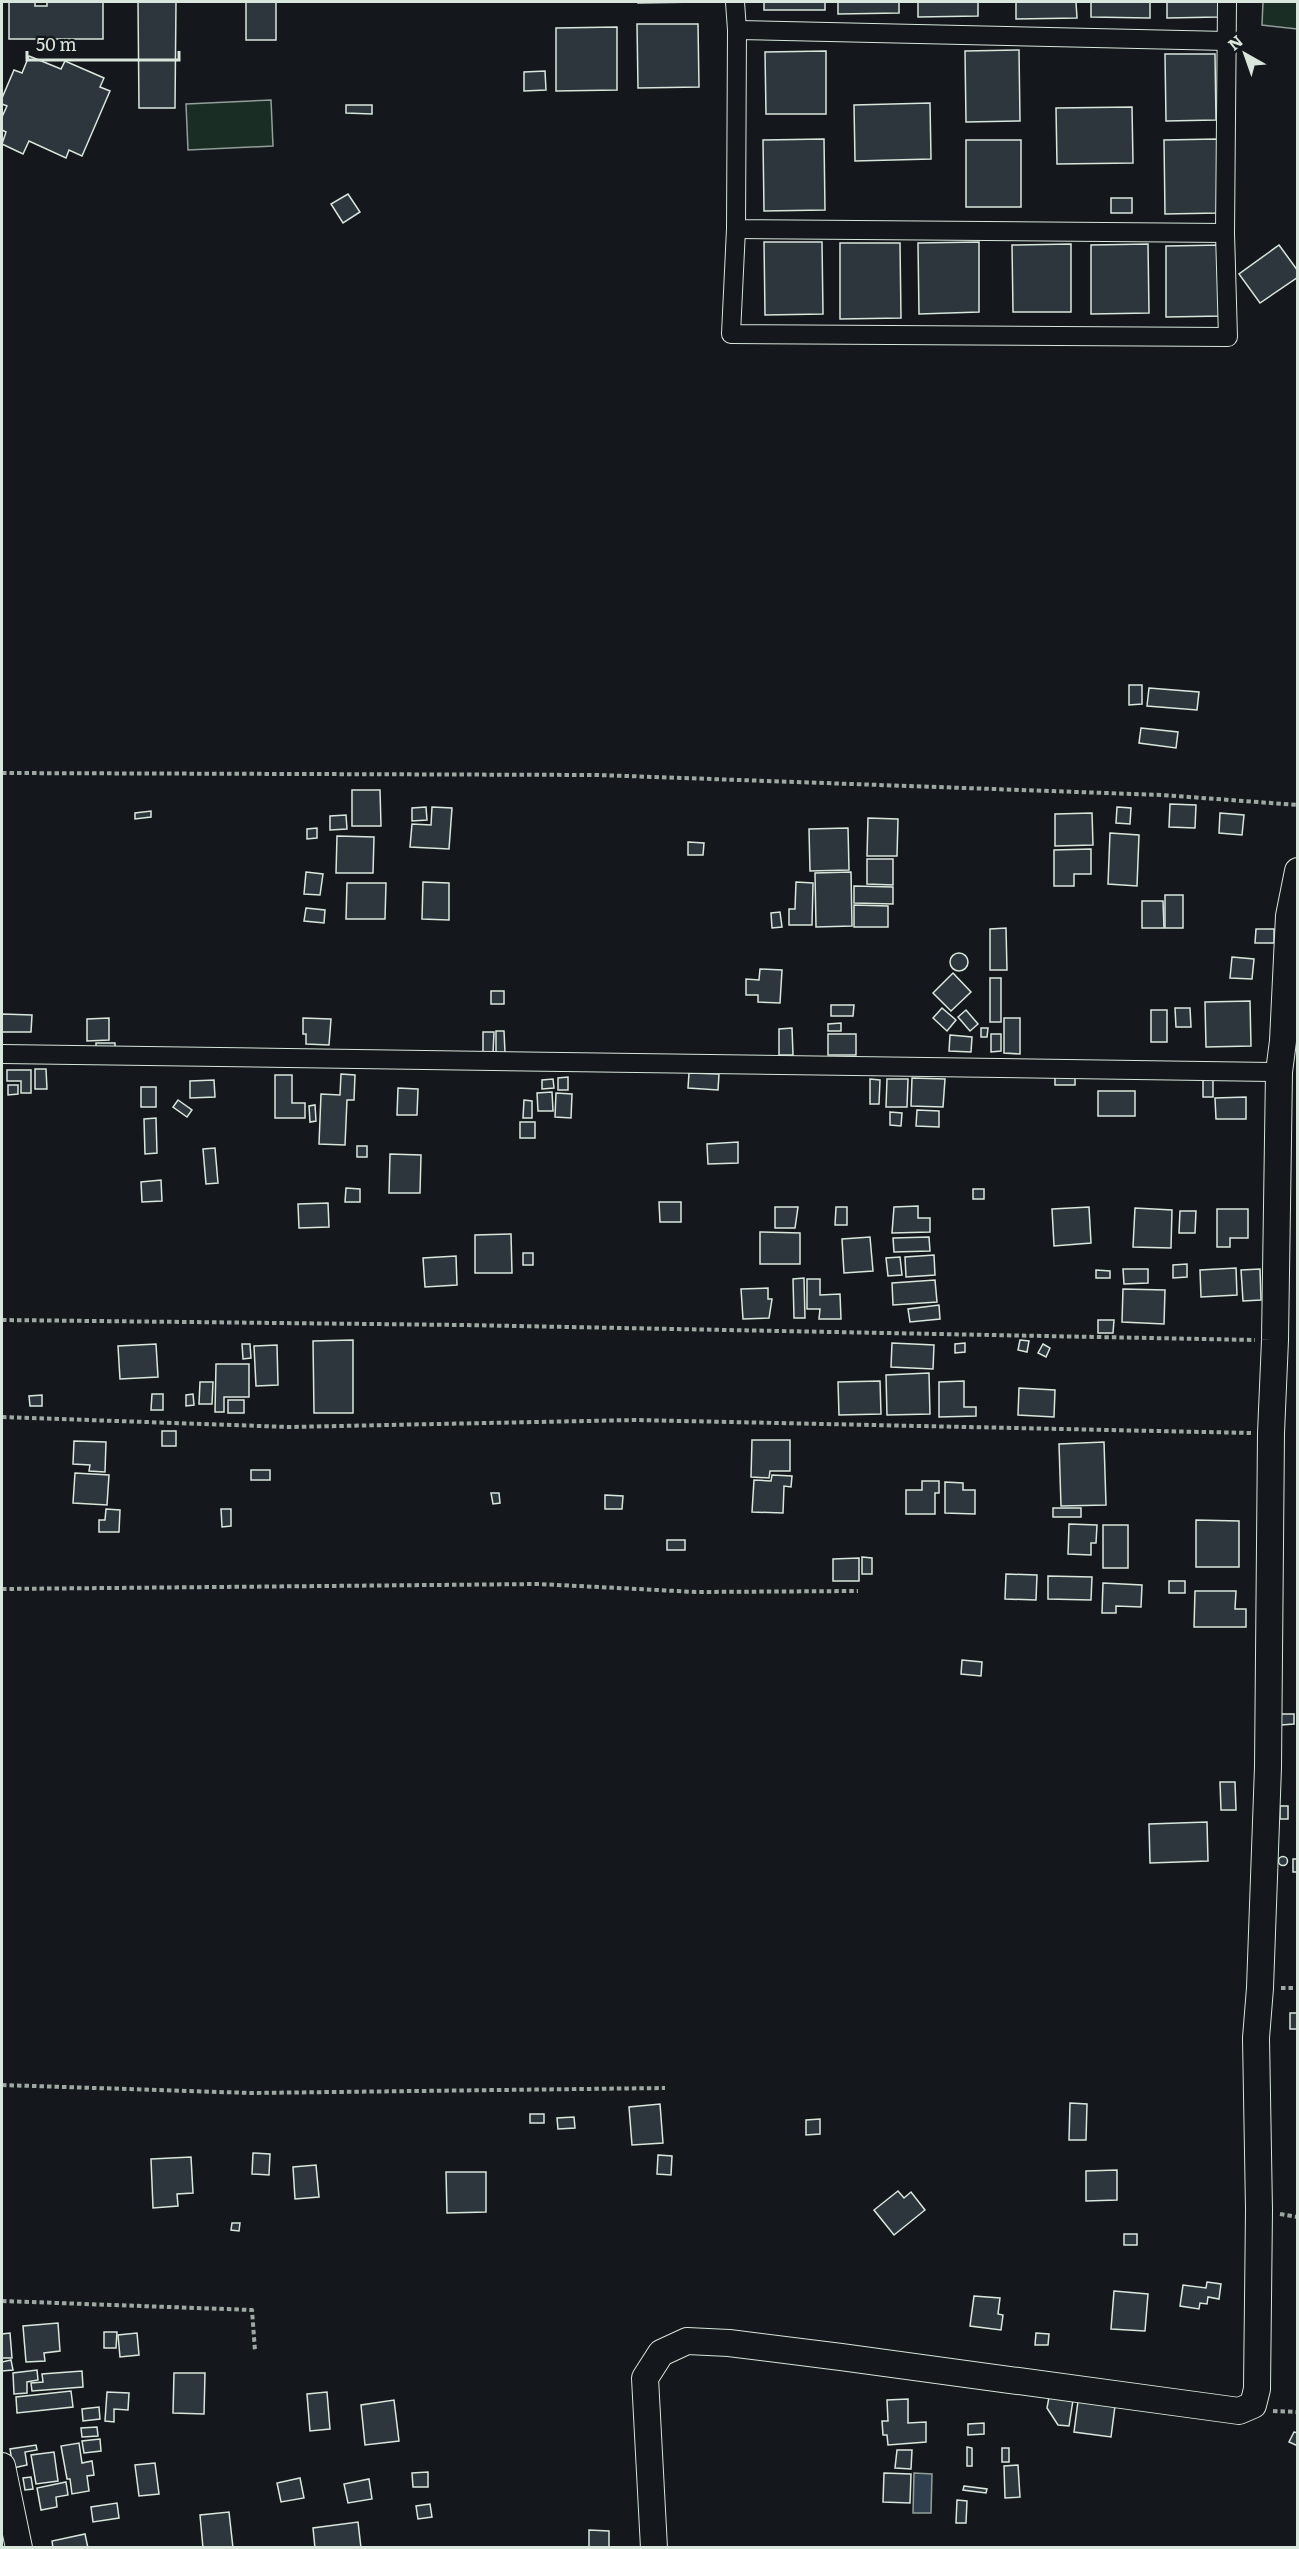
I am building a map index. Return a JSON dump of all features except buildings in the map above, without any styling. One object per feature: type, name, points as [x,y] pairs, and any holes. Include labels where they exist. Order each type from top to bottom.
[{"type":"street","points":[[735,2],[737,30],[736,229],[731,334],[1228,337],[1225,233],[1227,2]]},
{"type":"street","points":[[737,30],[1227,41]]},
{"type":"street","points":[[736,229],[1225,233]]},
{"type":"street","points":[[654,2547],[645,2378],[661,2353],[687,2341],[729,2343],[841,2356],[1239,2411],[1253,2405],[1257,2389],[1259,2210],[1256,2038],[1268,1767],[1271,1433],[1275,1340],[1279,1072],[1283,1041],[1289,916],[1298,871]]},
{"type":"street","points":[[2,1054],[1279,1072]]},
{"type":"street","points":[[2,2466],[19,2547]]},
{"type":"path","points":[[2,773],[598,775],[1162,795],[1298,805]]},
{"type":"path","points":[[2,1320],[475,1325],[1275,1340]]},
{"type":"path","points":[[2,1417],[288,1427],[635,1420],[1271,1433]]},
{"type":"path","points":[[2,1589],[539,1584],[696,1592],[858,1591]]},
{"type":"path","points":[[2,2085],[250,2093],[665,2088]]},
{"type":"path","points":[[2,2301],[252,2310],[255,2351]]},
{"type":"green space","points":[[1263,2],[1297,2],[1297,29],[1262,25]]},
{"type":"green space","points":[[271,100],[273,146],[188,150],[186,104]]},
{"type":"water","points":[[914,2473],[932,2474],[931,2513],[913,2513]]}]
